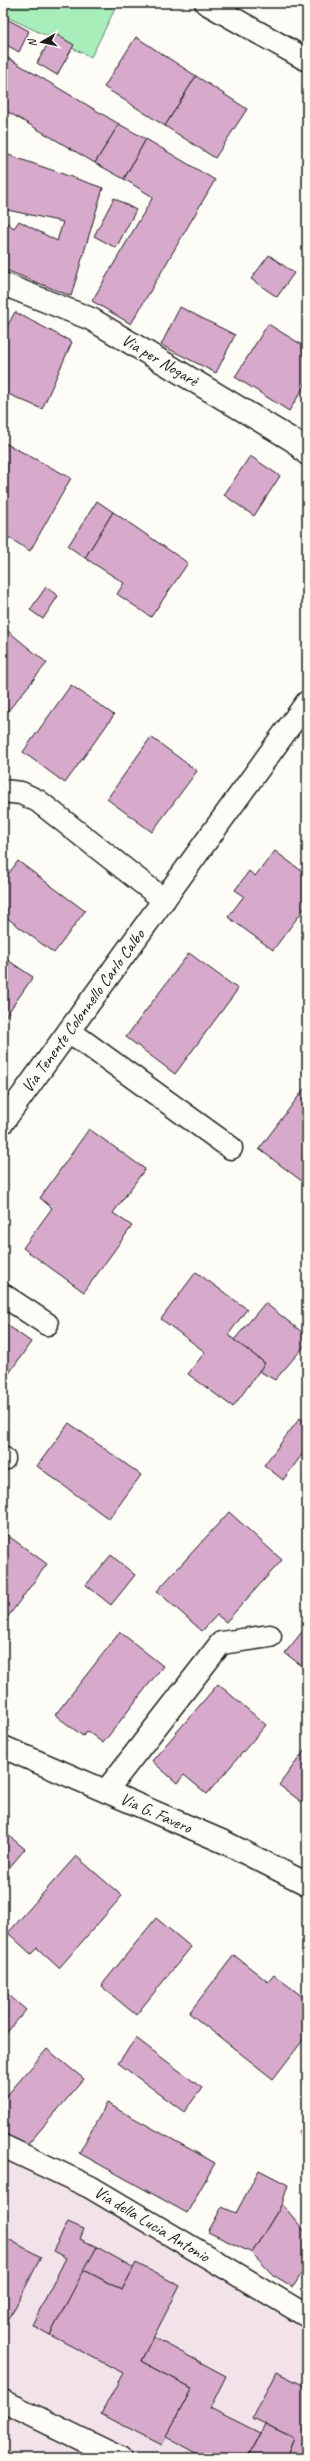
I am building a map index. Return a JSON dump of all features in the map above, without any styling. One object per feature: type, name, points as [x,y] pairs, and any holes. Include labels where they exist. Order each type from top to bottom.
[{"type":"street","points":[[206,3],[307,60]]},
{"type":"street","name":"Via per Nogarè","points":[[3,284],[92,319],[294,441],[307,454]]},
{"type":"street","name":"Via Tenente Colonnello Carlo Calbo","points":[[3,1122],[307,702]]},
{"type":"street","points":[[3,791],[21,793],[38,801],[164,900]]},
{"type":"street","points":[[69,1031],[231,1148]]},
{"type":"street","points":[[3,1295],[47,1324]]},
{"type":"street","points":[[106,1791],[221,1643],[270,1636]]},
{"type":"street","name":"Via G. Favero","points":[[3,1747],[224,1842],[307,1884]]},
{"type":"street","name":"Via della Lucia Antonio","points":[[3,2146],[90,2187],[304,2308]]},
{"type":"street","points":[[3,2401],[120,2458]]},
{"type":"shaded area","points":[[3,2154],[307,2307],[307,2458],[3,2458]]},
{"type":"green space","points":[[3,3],[118,3],[91,57],[3,15]]},
{"type":"building","points":[[5,18],[29,31],[19,52],[3,43],[3,23]]},
{"type":"building","points":[[54,33],[74,45],[57,75],[37,63]]},
{"type":"building","points":[[136,37],[196,76],[165,126],[104,87]]},
{"type":"building","points":[[3,55],[119,124],[95,163],[3,109]]},
{"type":"building","points":[[196,76],[247,109],[215,158],[165,126]]},
{"type":"building","points":[[119,124],[146,139],[124,179],[95,163]]},
{"type":"building","points":[[146,139],[215,180],[131,324],[92,301],[153,197],[124,179]]},
{"type":"building","points":[[3,153],[103,188],[71,296],[3,269],[3,220],[14,228],[19,221],[57,241],[63,222],[3,209]]},
{"type":"building","points":[[114,198],[136,210],[116,248],[94,236]]},
{"type":"building","points":[[269,255],[294,273],[277,297],[251,279]]},
{"type":"building","points":[[180,307],[235,335],[216,373],[161,345]]},
{"type":"building","points":[[15,312],[72,342],[42,409],[6,393],[3,387],[3,334]]},
{"type":"building","points":[[268,324],[307,348],[307,382],[289,411],[235,377]]},
{"type":"building","points":[[3,442],[71,478],[30,551],[3,534]]},
{"type":"building","points":[[250,456],[280,476],[254,516],[224,495]]},
{"type":"building","points":[[97,501],[113,512],[85,558],[68,546]]},
{"type":"building","points":[[113,512],[188,563],[151,617],[117,594],[124,583],[85,558]]},
{"type":"building","points":[[46,587],[58,596],[43,619],[30,610]]},
{"type":"building","points":[[3,627],[47,663],[3,717]]},
{"type":"building","points":[[71,685],[114,715],[65,783],[23,752]]},
{"type":"building","points":[[151,737],[197,771],[152,832],[107,799]]},
{"type":"building","points":[[275,851],[307,875],[307,905],[273,950],[228,917],[244,896],[235,890],[249,871],[255,876]]},
{"type":"building","points":[[18,861],[85,911],[54,953],[3,915],[3,881]]},
{"type":"building","points":[[189,953],[238,989],[175,1074],[126,1037]]},
{"type":"building","points":[[3,957],[33,977],[3,1020]]},
{"type":"building","points":[[307,1085],[307,1185],[259,1149]]},
{"type":"building","points":[[89,1129],[145,1169],[113,1213],[132,1226],[84,1292],[23,1248],[52,1208],[40,1198]]},
{"type":"building","points":[[196,1272],[247,1309],[228,1335],[265,1363],[233,1407],[188,1374],[205,1352],[161,1319]]},
{"type":"building","points":[[265,1303],[307,1336],[307,1343],[275,1380],[259,1371],[265,1363],[234,1340]]},
{"type":"building","points":[[3,1322],[31,1342],[3,1382]]},
{"type":"building","points":[[300,1418],[307,1423],[307,1448],[283,1480],[264,1465]]},
{"type":"building","points":[[69,1423],[141,1475],[109,1519],[37,1466]]},
{"type":"building","points":[[229,1512],[282,1560],[226,1622],[217,1615],[202,1631],[157,1591]]},
{"type":"building","points":[[3,1532],[47,1564],[7,1618],[3,1615]]},
{"type":"building","points":[[111,1555],[135,1575],[111,1605],[86,1585]]},
{"type":"building","points":[[306,1627],[307,1628],[307,1670],[285,1653]]},
{"type":"building","points":[[120,1632],[163,1666],[103,1743],[87,1731],[83,1736],[55,1715]]},
{"type":"building","points":[[218,1684],[266,1725],[207,1794],[184,1775],[177,1783],[152,1761]]},
{"type":"building","points":[[307,1747],[307,1806],[279,1785]]},
{"type":"building","points":[[3,1831],[25,1849],[3,1875]]},
{"type":"building","points":[[76,1856],[122,1896],[59,1968],[37,1948],[31,1954],[8,1933]]},
{"type":"building","points":[[156,1918],[191,1947],[136,2015],[101,1986]]},
{"type":"building","points":[[234,1955],[268,1982],[274,1975],[307,2000],[307,2035],[273,2079],[189,2013]]},
{"type":"building","points":[[3,1990],[26,2010],[3,2037]]},
{"type":"building","points":[[136,2038],[202,2088],[184,2112],[118,2063]]},
{"type":"building","points":[[47,2049],[84,2079],[24,2149],[3,2131],[3,2100]]},
{"type":"building","points":[[107,2103],[215,2163],[187,2213],[79,2153]]},
{"type":"building","points":[[307,2122],[307,2141],[298,2133]]},
{"type":"building","points":[[259,2170],[288,2185],[282,2204],[252,2253],[208,2232],[222,2207],[236,2213]]},
{"type":"building","points":[[282,2204],[307,2234],[307,2265],[293,2287],[273,2275],[252,2253]]},
{"type":"building","points":[[68,2222],[84,2229],[80,2239],[97,2247],[50,2335],[32,2325],[66,2258],[53,2251]]},
{"type":"building","points":[[3,2236],[41,2257],[3,2331]]},
{"type":"building","points":[[97,2247],[134,2268],[122,2290],[84,2270]]},
{"type":"building","points":[[136,2263],[180,2286],[141,2361],[192,2388],[162,2445],[101,2414],[123,2373],[50,2335],[84,2270],[122,2290]]},
{"type":"building","points":[[153,2337],[226,2376],[210,2408],[260,2433],[247,2458],[205,2458],[166,2437],[192,2388],[141,2361]]},
{"type":"building","points":[[276,2372],[307,2387],[307,2458],[292,2458],[288,2453],[294,2438],[253,2418]]},
{"type":"building","points":[[265,2424],[294,2438],[288,2453],[292,2458],[247,2458]]}]
